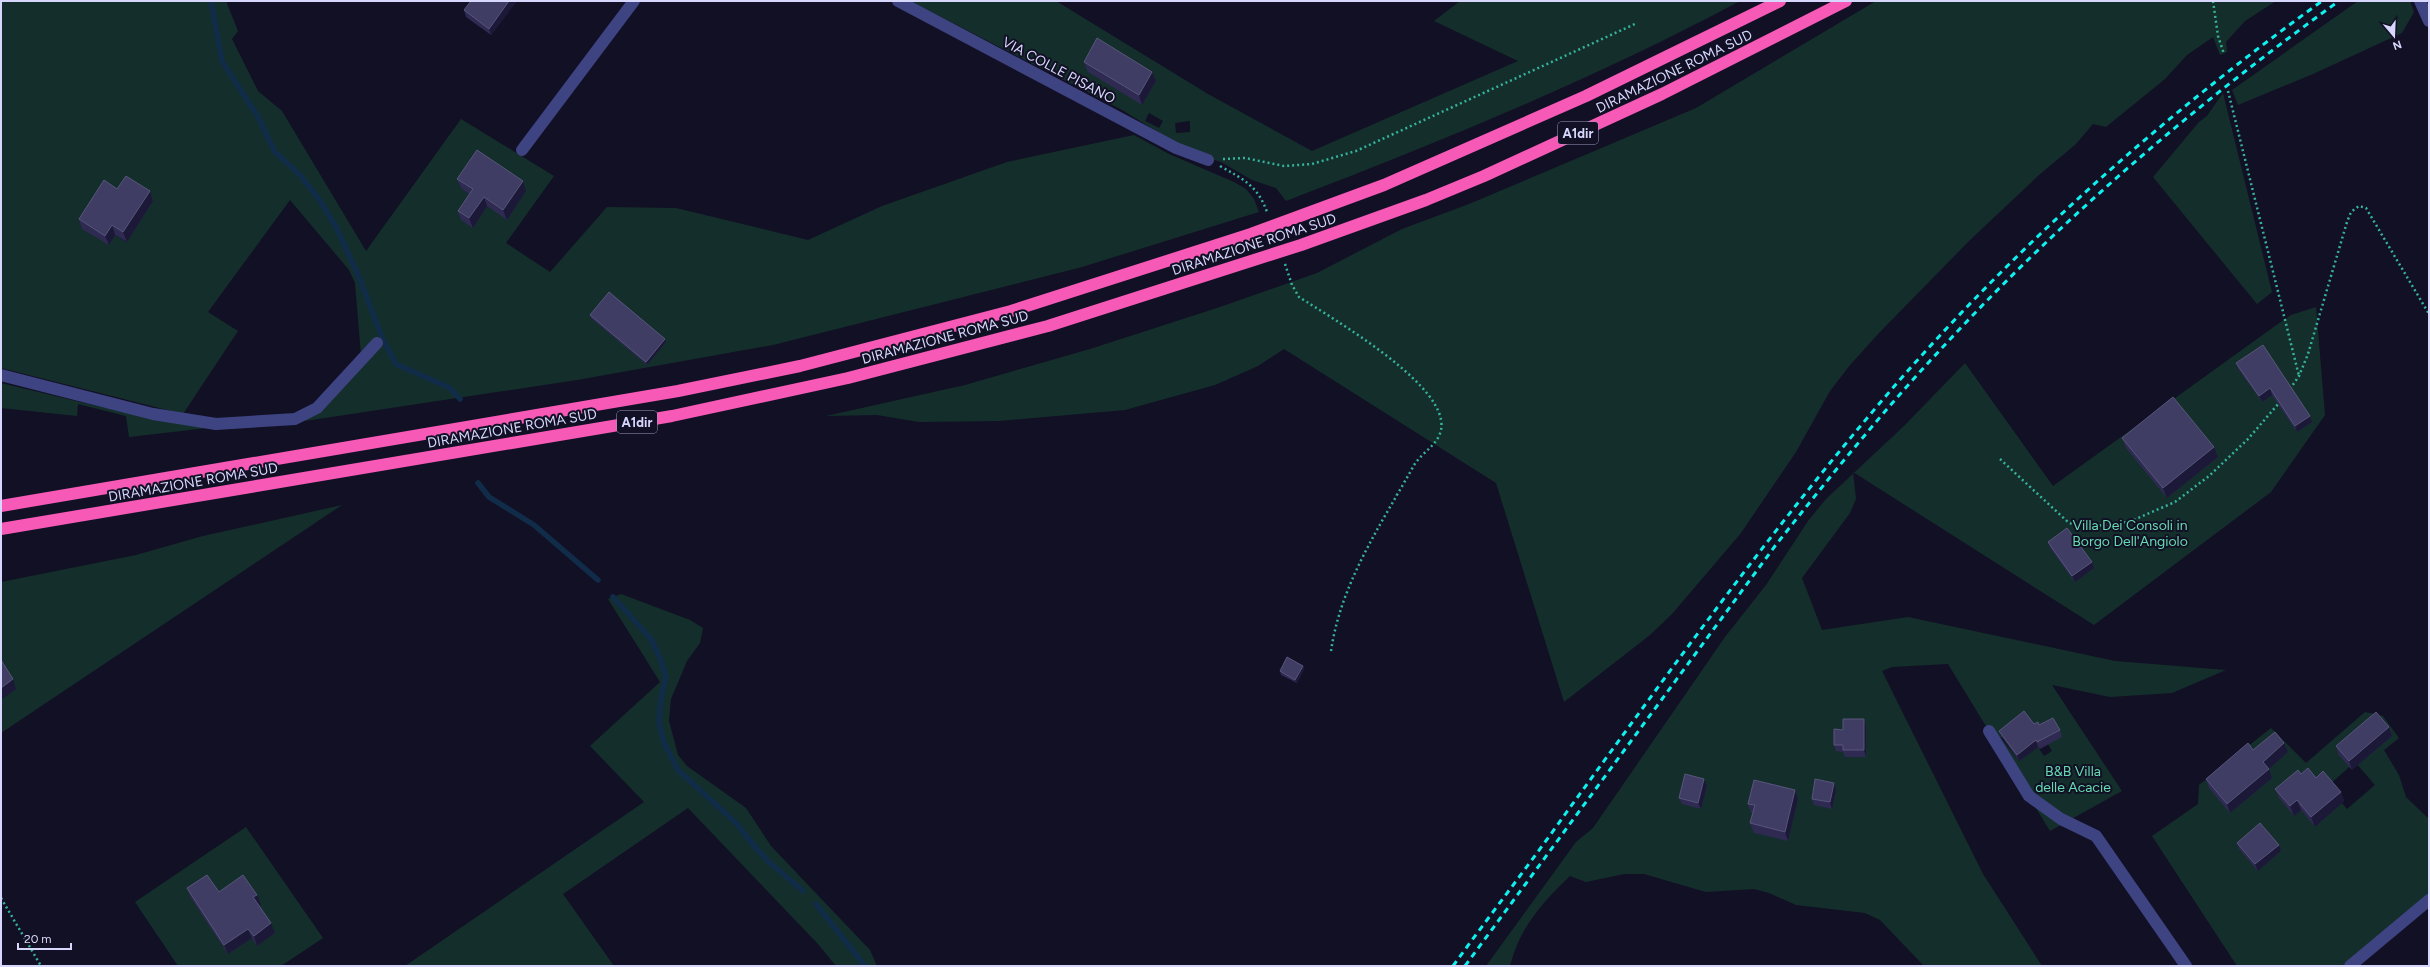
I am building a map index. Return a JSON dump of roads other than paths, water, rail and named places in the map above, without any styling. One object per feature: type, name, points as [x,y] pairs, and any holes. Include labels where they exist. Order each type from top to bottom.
[{"type":"highway","name":"DIRAMAZIONE ROMA SUD","points":[[1,506],[671,392],[760,375],[885,346],[1004,313],[1251,234],[1384,185],[1504,134],[1646,68],[1780,1]]},
{"type":"highway","name":"DIRAMAZIONE ROMA SUD","points":[[1,529],[634,423],[760,398],[1004,338],[1301,245],[1484,176],[1662,94],[1846,1]]},
{"type":"street","points":[[522,150],[634,1]]},
{"type":"street","name":"VIA COLLE PISANO","points":[[898,1],[1176,148],[1208,160]]},
{"type":"street","points":[[2420,1],[2429,21]]},
{"type":"street","points":[[1,374],[153,414],[216,424],[283,420],[307,415],[317,408],[377,343]]},
{"type":"street","points":[[1989,731],[2029,796],[2061,819],[2096,836],[2186,966]]},
{"type":"street","points":[[2350,966],[2429,900]]},
{"type":"waterway","points":[[211,1],[222,61],[258,117],[275,152],[300,175],[321,202],[337,229],[359,277],[383,340],[396,364],[450,388],[460,399]]},
{"type":"waterway","points":[[478,483],[489,497],[534,525],[598,580]]},
{"type":"waterway","points":[[613,597],[651,639],[660,658],[666,677],[661,698],[659,722],[664,743],[678,770],[737,824],[769,862],[803,891]]},
{"type":"waterway","points":[[816,904],[865,966]]},
{"type":"railway","points":[[1453,966],[1682,654],[1761,550],[1843,447],[1934,342],[1985,288],[2092,186],[2205,90],[2322,1]]},
{"type":"railway","points":[[1465,966],[1775,546],[1856,446],[1919,373],[1986,301],[2082,209],[2131,165],[2233,81],[2339,1]]},
{"type":"park label","name":"Villa Dei Consoli in Borgo Dell'Angiolo","points":[[2130,534]]},
{"type":"park label","name":"B&B Villa delle Acacie","points":[[2073,780]]}]
